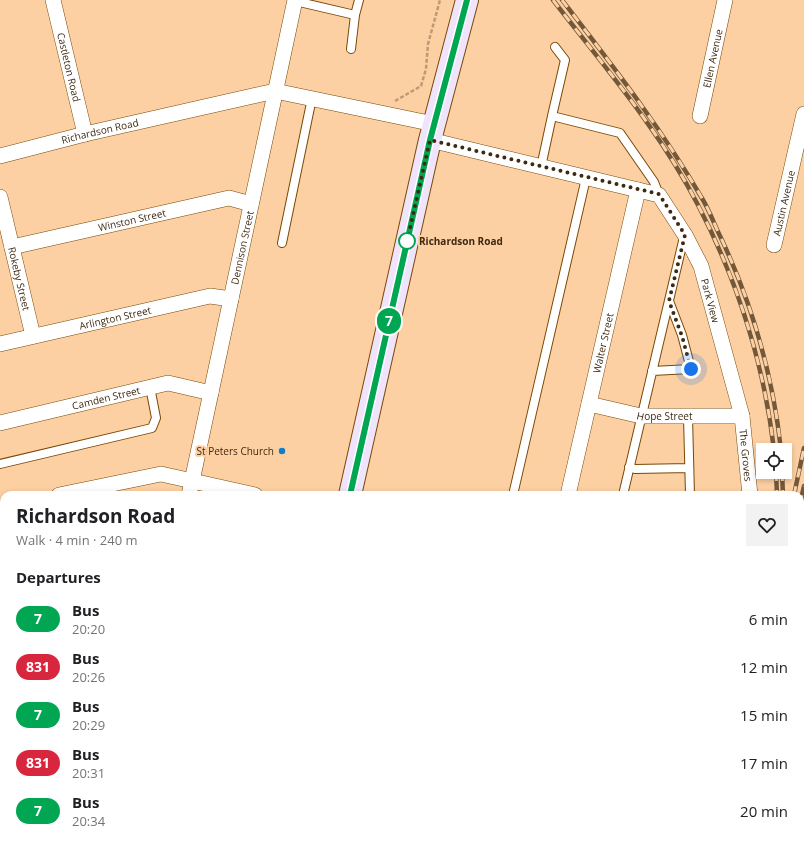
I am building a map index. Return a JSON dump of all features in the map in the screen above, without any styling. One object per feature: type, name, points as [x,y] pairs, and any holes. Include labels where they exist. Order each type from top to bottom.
[{"type":"street","name":"Castleton Road","points":[[53,0],[85,134]]},
{"type":"street","name":"Dennison Street","points":[[190,491],[295,0]]},
{"type":"street","points":[[351,491],[432,132],[467,0]]},
{"type":"street","name":"Ellen Avenue","points":[[700,116],[725,0]]},
{"type":"street","name":"Richardson Road","points":[[0,156],[85,134],[275,91],[377,111],[432,132],[541,167],[659,194]]},
{"type":"street","name":"Austin Avenue","points":[[774,246],[804,114]]},
{"type":"street","name":"Walter Street","points":[[569,491],[638,190]]},
{"type":"street","name":"Park View","points":[[659,194],[685,235],[701,266],[742,416]]},
{"type":"street","name":"Rokeby Street","points":[[0,198],[34,336]]},
{"type":"street","name":"Winston Street","points":[[12,247],[229,198],[251,204]]},
{"type":"street","name":"Arlington Street","points":[[0,344],[210,296],[231,299]]},
{"type":"street","name":"Camden Street","points":[[0,423],[168,383],[211,393]]},
{"type":"street","name":"Hope Street","points":[[589,404],[641,416],[742,416]]},
{"type":"street","name":"The Groves","points":[[742,416],[750,491]]},
{"type":"street","points":[[76,491],[161,474],[238,491]]},
{"type":"lane","points":[[295,0],[355,15]]},
{"type":"lane","points":[[351,49],[355,15],[359,0]]},
{"type":"lane","points":[[541,167],[565,60],[555,46]]},
{"type":"lane","points":[[282,243],[312,98]]},
{"type":"lane","points":[[552,116],[620,133],[654,182],[659,194]]},
{"type":"lane","points":[[514,491],[586,178]]},
{"type":"lane","points":[[624,491],[685,235]]},
{"type":"lane","points":[[652,371],[691,369],[682,336],[669,301]]},
{"type":"lane","points":[[0,464],[152,428],[156,418],[150,387]]},
{"type":"lane","points":[[688,417],[690,491]]},
{"type":"lane","points":[[629,467],[635,469],[690,468]]},
{"type":"path","points":[[377,111],[421,86],[426,69],[428,44],[440,0]]},
{"type":"railway","points":[[553,0],[649,125],[683,178],[698,205],[725,264],[747,324],[764,386],[773,443]]},
{"type":"railway","points":[[562,0],[654,123],[708,209],[743,289],[752,315],[773,395],[780,443]]},
{"type":"railway","points":[[795,491],[804,448]]},
{"type":"railway","points":[[776,479],[777,491]]},
{"type":"railway","points":[[782,479],[783,491]]},
{"type":"railway","points":[[803,491],[804,486]]},
{"type":"bus line","name":"7","points":[[351,491],[430,140],[467,0]]},
{"type":"place","name":"Richardson Road","points":[[407,241]]},
{"type":"place","name":"St Peters Church","points":[[282,451]]},
{"type":"route","points":[[407,241],[430,140],[659,194],[685,235],[669,301],[682,336],[691,369]]}]
